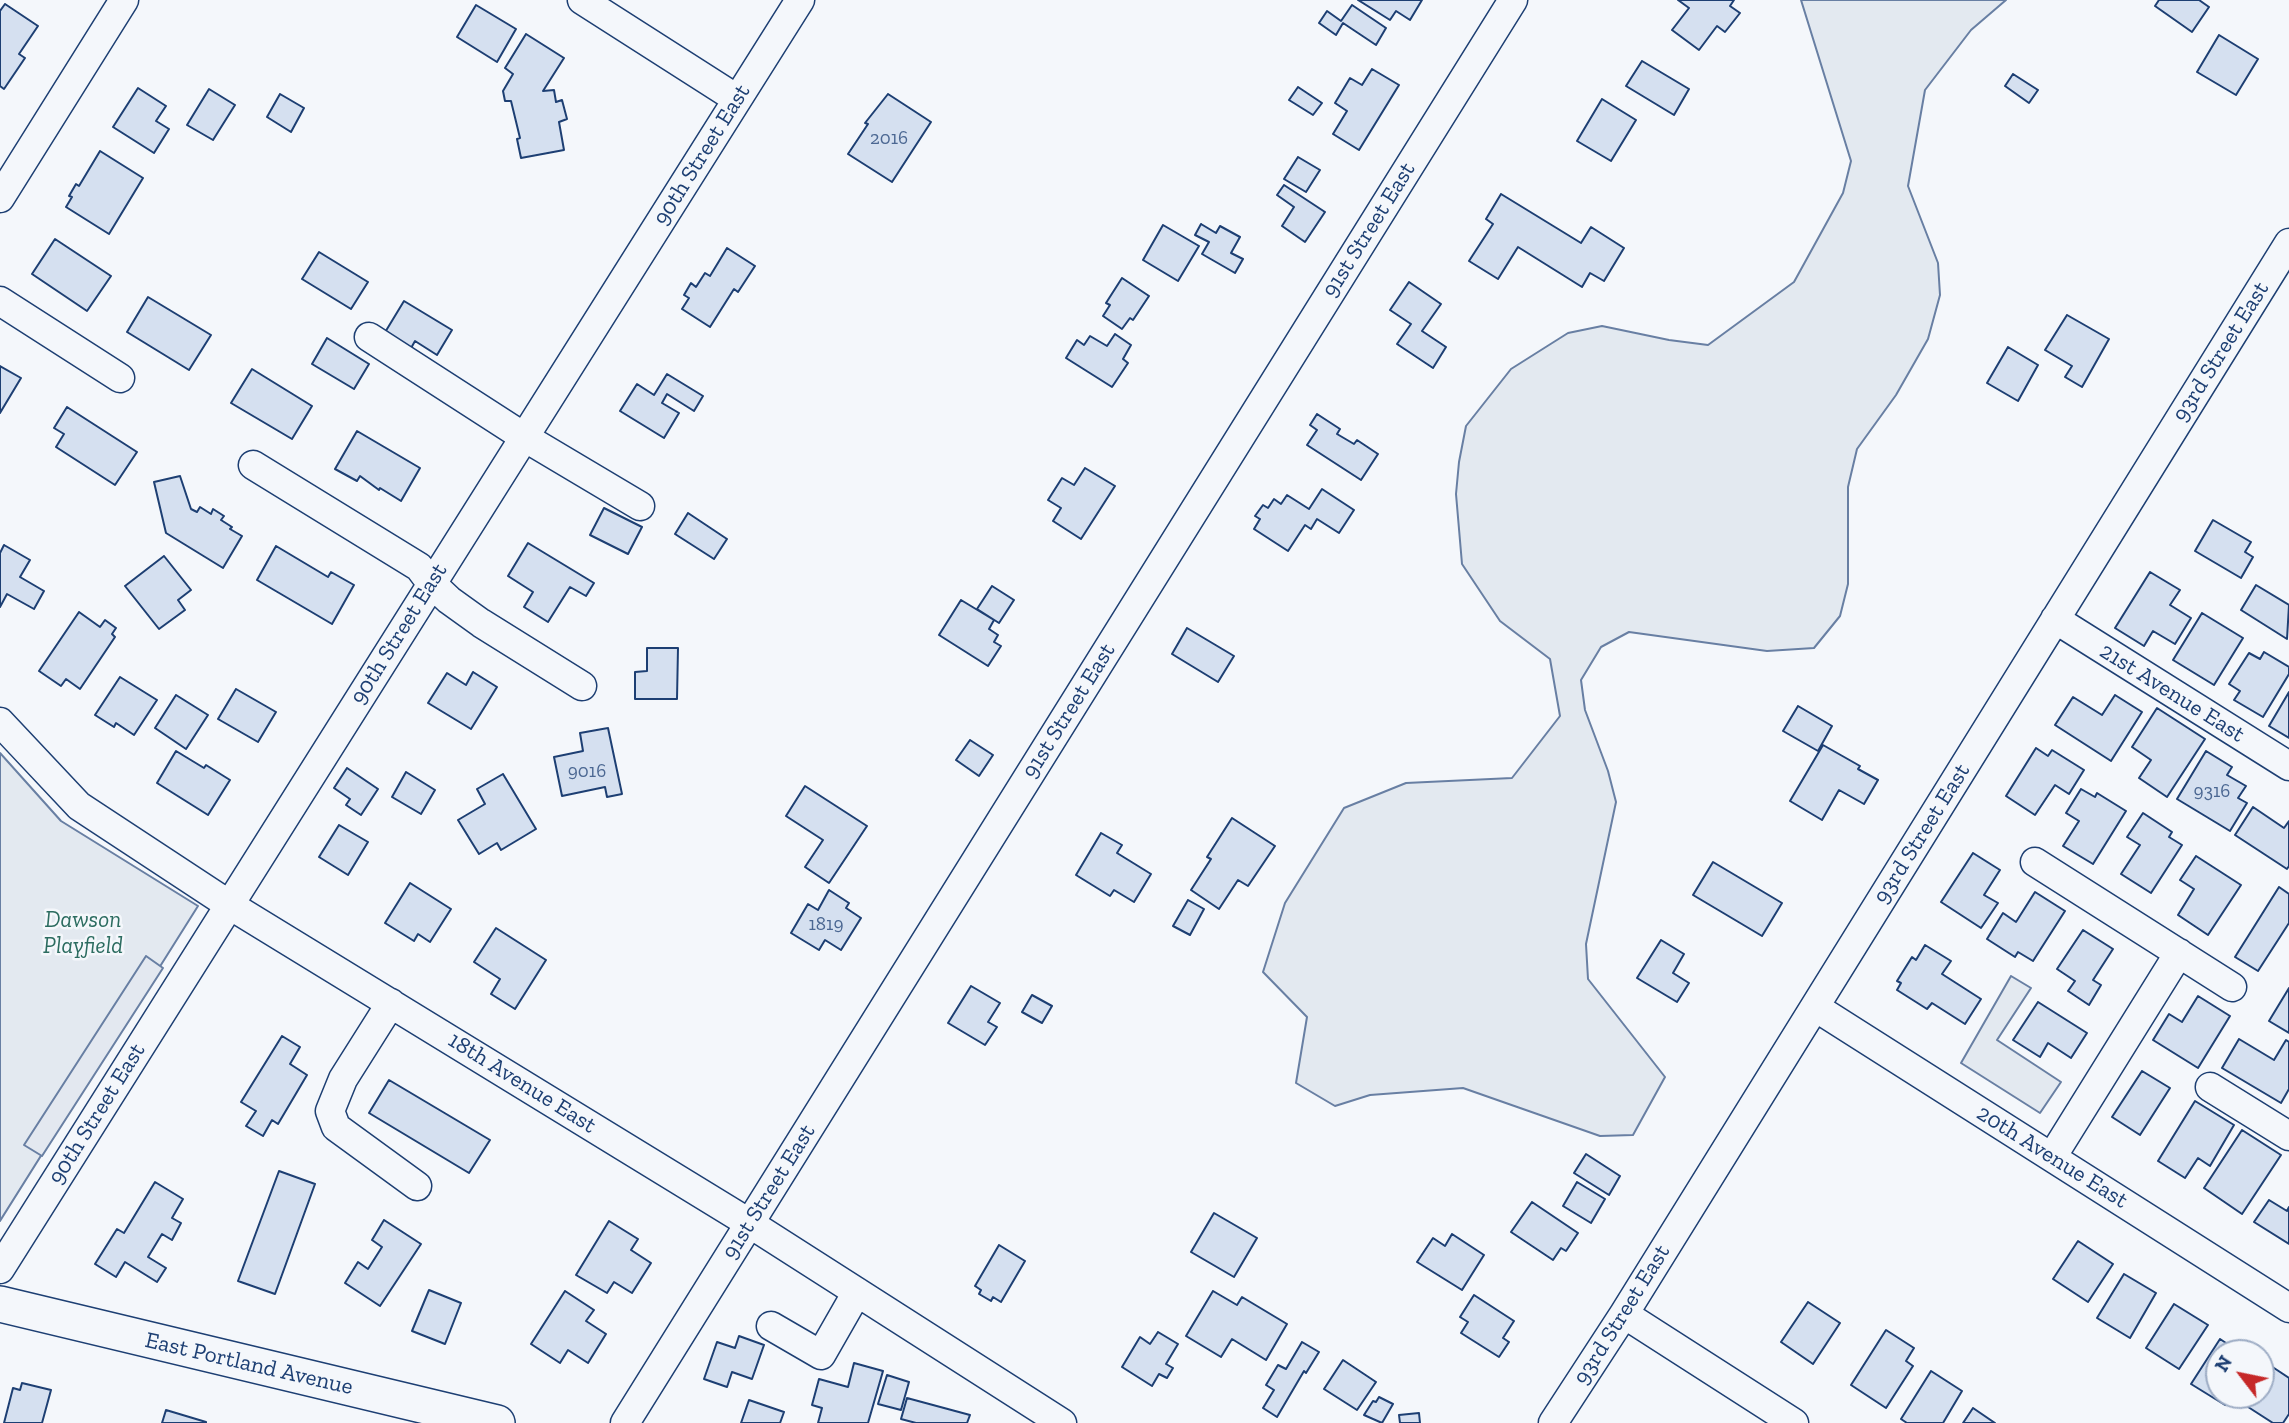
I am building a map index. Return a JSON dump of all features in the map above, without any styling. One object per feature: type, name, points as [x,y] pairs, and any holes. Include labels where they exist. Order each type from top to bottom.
[{"type":"main road","name":"East Portland Avenue","points":[[0,1304],[497,1423]]},
{"type":"street","points":[[0,198],[124,0]]},
{"type":"street","points":[[582,0],[737,99]]},
{"type":"street","name":"90th Street East","points":[[0,1269],[800,0]]},
{"type":"street","name":"91st Street East","points":[[625,1423],[1513,0]]},
{"type":"street","name":"93rd Street East","points":[[1553,1423],[1624,1314],[2289,243]]},
{"type":"street","points":[[0,301],[120,378]]},
{"type":"street","points":[[369,337],[524,437],[640,506]]},
{"type":"street","points":[[253,464],[419,568],[431,583],[481,623],[582,686]]},
{"type":"street","name":"21st Avenue East","points":[[2055,619],[2289,766]]},
{"type":"street","name":"18th Avenue East","points":[[0,722],[79,806],[228,904],[749,1223],[1062,1423]]},
{"type":"street","points":[[2035,862],[2232,987]]},
{"type":"street","points":[[2052,1157],[2179,953]]},
{"type":"street","points":[[391,1003],[343,1079],[330,1111],[336,1127],[417,1186]]},
{"type":"street","name":"20th Avenue East","points":[[1815,1007],[2289,1308]]},
{"type":"street","points":[[2210,1087],[2289,1136]]},
{"type":"street","points":[[771,1326],[821,1355],[857,1292]]},
{"type":"street","points":[[1624,1314],[1794,1423]]},
{"type":"green space","points":[[1801,0],[2006,0],[1971,30],[1925,90],[1908,186],[1938,263],[1940,295],[1928,339],[1896,395],[1857,449],[1848,487],[1848,584],[1840,616],[1814,648],[1767,651],[1629,632],[1601,647],[1581,680],[1585,710],[1608,771],[1616,802],[1586,944],[1588,979],[1665,1077],[1633,1135],[1600,1136],[1463,1088],[1370,1095],[1335,1106],[1296,1083],[1307,1017],[1263,972],[1285,903],[1344,808],[1406,783],[1512,778],[1560,716],[1550,659],[1500,621],[1462,564],[1456,494],[1466,426],[1511,369],[1568,333],[1602,326],[1708,345],[1794,282],[1843,193],[1851,161]]},
{"type":"green space","name":"Dawson Playfield","points":[[0,753],[61,821],[198,906],[0,1221]]},
{"type":"green space","points":[[2011,976],[2031,988],[1997,1040],[2061,1082],[2040,1113],[1961,1063]]},
{"type":"shaded area","points":[[146,956],[163,968],[42,1156],[24,1145]]},
{"type":"building","points":[[1358,0],[1422,0],[1410,20],[1396,11],[1390,20]]},
{"type":"building","points":[[1678,0],[1734,0],[1730,6],[1740,13],[1725,32],[1717,26],[1699,50],[1672,30],[1689,8]]},
{"type":"building","points":[[2159,0],[2199,0],[2209,7],[2192,32],[2155,6]]},
{"type":"building","points":[[5,4],[38,26],[19,54],[25,58],[4,89],[0,86],[0,11]]},
{"type":"building","points":[[476,5],[516,29],[497,62],[457,37]]},
{"type":"building","points":[[1352,5],[1386,28],[1376,45],[1343,23],[1336,35],[1319,23],[1327,11],[1341,21]]},
{"type":"building","points":[[526,34],[564,58],[543,91],[554,90],[556,102],[562,100],[567,119],[559,122],[564,150],[521,158],[517,139],[520,138],[511,101],[505,101],[503,91],[513,74],[505,68]]},
{"type":"building","points":[[2219,35],[2258,59],[2236,95],[2197,72]]},
{"type":"building","points":[[1642,61],[1689,89],[1674,115],[1626,86]]},
{"type":"building","points":[[1372,69],[1399,85],[1359,150],[1333,134],[1347,111],[1335,103],[1350,78],[1362,85]]},
{"type":"building","points":[[2013,74],[2038,90],[2029,103],[2005,86]]},
{"type":"building","points":[[1298,87],[1322,103],[1313,115],[1289,100]]},
{"type":"building","points":[[138,88],[166,106],[156,121],[169,129],[154,153],[113,127]]},
{"type":"building","points":[[209,89],[235,105],[213,140],[187,125]]},
{"type":"building","points":[[280,94],[304,108],[291,132],[267,117]]},
{"type":"building","points":[[888,94],[931,122],[892,182],[848,154],[868,124],[865,123]]},
{"type":"building","points":[[1602,99],[1636,120],[1611,161],[1577,141]]},
{"type":"building","points":[[100,151],[143,178],[109,234],[66,207],[76,184],[79,186]]},
{"type":"building","points":[[1298,157],[1320,170],[1306,192],[1284,179]]},
{"type":"building","points":[[1284,185],[1325,212],[1305,242],[1282,226],[1294,207],[1277,195]]},
{"type":"building","points":[[1501,194],[1581,243],[1591,227],[1624,248],[1604,281],[1590,273],[1582,287],[1518,247],[1498,279],[1469,261],[1493,224],[1486,219]]},
{"type":"building","points":[[1201,224],[1216,233],[1220,226],[1240,237],[1231,253],[1243,259],[1235,273],[1202,254],[1209,242],[1195,235]]},
{"type":"building","points":[[1163,225],[1199,246],[1178,281],[1143,260]]},
{"type":"building","points":[[55,239],[111,276],[87,311],[32,274]]},
{"type":"building","points":[[727,248],[755,266],[738,292],[734,289],[710,327],[682,309],[689,298],[684,295],[691,283],[696,287],[705,273],[710,276]]},
{"type":"building","points":[[319,252],[368,282],[351,309],[302,279]]},
{"type":"building","points":[[1122,278],[1149,296],[1133,320],[1130,318],[1122,329],[1103,316],[1110,305],[1106,303]]},
{"type":"building","points":[[1409,282],[1441,304],[1422,331],[1446,347],[1433,368],[1397,344],[1411,324],[1390,310]]},
{"type":"building","points":[[148,297],[211,335],[189,370],[127,332]]},
{"type":"building","points":[[404,301],[452,330],[437,355],[415,341],[410,350],[384,334]]},
{"type":"building","points":[[2067,315],[2109,339],[2082,387],[2065,377],[2072,366],[2045,350]]},
{"type":"building","points":[[1115,334],[1131,345],[1123,359],[1128,363],[1112,387],[1066,358],[1077,340],[1084,345],[1090,336],[1107,346]]},
{"type":"building","points":[[327,338],[369,364],[354,389],[312,364]]},
{"type":"building","points":[[2008,347],[2038,365],[2018,401],[1987,383]]},
{"type":"building","points":[[0,366],[21,378],[0,413]]},
{"type":"building","points":[[252,369],[312,406],[292,439],[231,403]]},
{"type":"building","points":[[667,374],[703,396],[694,411],[667,394],[662,403],[679,413],[664,438],[620,411],[637,384],[654,395]]},
{"type":"building","points":[[67,407],[137,452],[115,485],[56,447],[64,434],[54,428]]},
{"type":"building","points":[[1317,414],[1340,429],[1337,434],[1354,444],[1357,440],[1378,454],[1361,480],[1307,445],[1317,430],[1310,425]]},
{"type":"building","points":[[357,431],[420,468],[401,501],[360,476],[357,481],[335,469]]},
{"type":"building","points":[[1085,468],[1115,486],[1081,539],[1053,521],[1061,508],[1048,500],[1062,478],[1074,485]]},
{"type":"building","points":[[180,476],[191,509],[197,512],[200,507],[211,514],[213,509],[224,516],[221,520],[232,527],[230,529],[242,536],[223,568],[166,533],[154,482]]},
{"type":"building","points":[[1322,489],[1354,510],[1339,533],[1317,519],[1311,529],[1305,525],[1288,551],[1254,529],[1260,519],[1255,516],[1263,505],[1268,508],[1274,499],[1281,504],[1287,495],[1309,509]]},
{"type":"building","points":[[604,508],[642,527],[628,554],[590,535]]},
{"type":"building","points":[[688,513],[727,539],[714,559],[675,534]]},
{"type":"building","points":[[2213,520],[2251,542],[2245,552],[2253,557],[2241,578],[2195,551]]},
{"type":"building","points":[[528,543],[594,583],[586,596],[570,587],[548,622],[524,607],[533,592],[508,576]]},
{"type":"building","points":[[4,545],[30,560],[20,577],[44,591],[34,609],[7,594],[0,607],[0,553]]},
{"type":"building","points":[[276,546],[328,577],[331,572],[354,585],[332,624],[257,580]]},
{"type":"building","points":[[164,556],[191,590],[178,600],[185,610],[159,629],[125,586]]},
{"type":"building","points":[[2150,572],[2180,590],[2170,605],[2191,618],[2175,644],[2153,631],[2144,646],[2115,628]]},
{"type":"building","points":[[2256,585],[2289,605],[2287,639],[2241,610]]},
{"type":"building","points":[[992,586],[1014,600],[999,623],[977,609]]},
{"type":"building","points":[[961,600],[994,620],[989,629],[998,635],[994,642],[1001,646],[988,666],[939,635]]},
{"type":"building","points":[[79,612],[100,627],[105,620],[116,628],[112,634],[115,637],[80,689],[66,679],[61,686],[39,671]]},
{"type":"building","points":[[2202,613],[2243,638],[2214,685],[2173,660]]},
{"type":"building","points":[[1187,628],[1234,656],[1218,682],[1172,654]]},
{"type":"building","points":[[647,648],[678,648],[677,699],[635,699],[635,672],[647,671]]},
{"type":"building","points":[[2264,652],[2289,667],[2289,674],[2263,717],[2234,700],[2240,691],[2229,684],[2249,653],[2260,659]]},
{"type":"building","points":[[473,672],[497,687],[471,729],[428,703],[447,673],[466,685]]},
{"type":"building","points":[[120,677],[157,700],[134,735],[116,723],[114,727],[95,715]]},
{"type":"building","points":[[236,689],[276,712],[258,742],[218,719]]},
{"type":"building","points":[[2289,692],[2289,738],[2269,726]]},
{"type":"building","points":[[176,695],[208,715],[186,749],[155,728]]},
{"type":"building","points":[[2115,695],[2142,712],[2111,761],[2055,725],[2073,697],[2102,715]]},
{"type":"building","points":[[1798,706],[1832,726],[1818,751],[1783,731]]},
{"type":"building","points":[[2157,708],[2205,739],[2167,797],[2139,778],[2151,760],[2132,747]]},
{"type":"building","points":[[608,728],[622,794],[607,797],[605,787],[562,796],[554,757],[583,751],[580,733]]},
{"type":"building","points":[[970,740],[993,755],[979,776],[956,760]]},
{"type":"building","points":[[1823,745],[1860,766],[1858,769],[1878,780],[1864,804],[1839,790],[1822,820],[1790,801]]},
{"type":"building","points":[[2036,748],[2048,756],[2052,750],[2084,770],[2069,794],[2055,785],[2035,815],[2006,796]]},
{"type":"building","points":[[176,751],[230,780],[208,815],[157,783]]},
{"type":"building","points":[[2206,751],[2232,767],[2227,775],[2246,786],[2238,798],[2247,803],[2230,831],[2177,799]]},
{"type":"building","points":[[347,768],[378,789],[361,815],[346,805],[350,799],[334,788]]},
{"type":"building","points":[[406,772],[435,790],[421,814],[392,797]]},
{"type":"building","points":[[503,774],[536,829],[501,850],[497,843],[479,854],[458,820],[485,804],[477,789]]},
{"type":"building","points":[[805,786],[867,826],[829,883],[805,867],[823,840],[786,816]]},
{"type":"building","points":[[2081,789],[2095,797],[2097,793],[2126,811],[2093,864],[2063,846],[2079,821],[2066,813]]},
{"type":"building","points":[[2253,807],[2284,828],[2289,821],[2287,869],[2235,835]]},
{"type":"building","points":[[2143,813],[2172,832],[2169,837],[2182,845],[2151,893],[2121,874],[2140,845],[2127,837]]},
{"type":"building","points":[[1232,818],[1275,846],[1248,886],[1238,880],[1219,909],[1191,890],[1211,859],[1207,857]]},
{"type":"building","points":[[339,825],[368,842],[348,875],[319,857]]},
{"type":"building","points":[[1101,833],[1122,845],[1117,853],[1151,874],[1134,902],[1114,890],[1110,896],[1076,875]]},
{"type":"building","points":[[1973,853],[2000,870],[1984,895],[1998,903],[1981,928],[1941,902]]},
{"type":"building","points":[[2196,856],[2241,885],[2208,935],[2178,915],[2194,889],[2180,880]]},
{"type":"building","points":[[1713,862],[1782,903],[1762,936],[1693,895]]},
{"type":"building","points":[[410,883],[451,909],[430,942],[418,934],[414,941],[385,923]]},
{"type":"building","points":[[2279,887],[2289,894],[2289,923],[2258,971],[2235,957]]},
{"type":"building","points":[[829,890],[849,903],[846,908],[861,918],[841,950],[825,940],[819,950],[791,933],[808,904],[818,910]]},
{"type":"building","points":[[2035,892],[2065,911],[2033,961],[2018,952],[2015,957],[1987,939],[2003,913],[2016,922]]},
{"type":"building","points":[[1188,900],[1204,909],[1190,935],[1173,926]]},
{"type":"building","points":[[496,928],[546,960],[515,1009],[491,994],[500,979],[474,962]]},
{"type":"building","points":[[2083,930],[2113,949],[2093,980],[2101,985],[2089,1005],[2068,991],[2075,981],[2057,969]]},
{"type":"building","points":[[1661,940],[1684,954],[1673,973],[1689,983],[1677,1002],[1637,978]]},
{"type":"building","points":[[1925,945],[1951,961],[1942,974],[1981,999],[1965,1024],[1932,1003],[1927,1009],[1897,990],[1901,983],[1897,981],[1912,957],[1916,960]]},
{"type":"building","points":[[971,986],[1000,1003],[988,1022],[997,1027],[985,1045],[948,1023]]},
{"type":"building","points":[[2289,988],[2289,1033],[2269,1021]]},
{"type":"building","points":[[1032,995],[1052,1006],[1042,1023],[1022,1012]]},
{"type":"building","points":[[2198,996],[2230,1016],[2198,1068],[2153,1040],[2169,1014],[2182,1022]]},
{"type":"building","points":[[2038,1002],[2087,1033],[2071,1058],[2048,1043],[2040,1057],[2013,1040]]},
{"type":"building","points":[[282,1036],[300,1047],[290,1064],[307,1075],[278,1124],[272,1120],[263,1136],[246,1126],[256,1111],[241,1102]]},
{"type":"building","points":[[2239,1039],[2274,1060],[2286,1040],[2289,1042],[2289,1089],[2281,1103],[2222,1068]]},
{"type":"building","points":[[2142,1071],[2170,1088],[2140,1135],[2112,1117]]},
{"type":"building","points":[[389,1080],[490,1140],[469,1173],[369,1113]]},
{"type":"building","points":[[2195,1101],[2234,1125],[2210,1166],[2198,1158],[2185,1178],[2158,1161]]},
{"type":"building","points":[[2242,1130],[2281,1155],[2242,1214],[2204,1188]]},
{"type":"building","points":[[1586,1154],[1620,1176],[1609,1195],[1574,1173]]},
{"type":"building","points":[[279,1171],[315,1184],[275,1294],[238,1281]]},
{"type":"building","points":[[155,1182],[183,1199],[172,1218],[181,1223],[172,1240],[162,1234],[148,1257],[166,1268],[157,1282],[125,1262],[116,1277],[95,1264],[117,1229],[124,1233]]},
{"type":"building","points":[[1577,1182],[1605,1199],[1591,1223],[1563,1206]]},
{"type":"building","points":[[2269,1200],[2287,1211],[2289,1207],[2289,1244],[2254,1222]]},
{"type":"building","points":[[1532,1202],[1578,1233],[1566,1251],[1561,1248],[1553,1260],[1511,1232]]},
{"type":"building","points":[[1214,1213],[1257,1238],[1234,1277],[1191,1252]]},
{"type":"building","points":[[384,1220],[421,1244],[380,1306],[345,1283],[358,1262],[368,1269],[382,1247],[372,1240]]},
{"type":"building","points":[[609,1221],[638,1239],[631,1250],[651,1263],[632,1293],[614,1282],[607,1293],[576,1275]]},
{"type":"building","points":[[1452,1234],[1484,1255],[1462,1290],[1417,1262],[1433,1238],[1445,1246]]},
{"type":"building","points":[[2078,1241],[2113,1264],[2088,1302],[2053,1279]]},
{"type":"building","points":[[999,1245],[1025,1261],[1001,1302],[993,1297],[991,1301],[979,1294],[981,1290],[975,1286]]},
{"type":"building","points":[[2124,1274],[2156,1293],[2130,1338],[2097,1318]]},
{"type":"building","points":[[429,1290],[461,1303],[445,1344],[412,1331]]},
{"type":"building","points":[[565,1291],[594,1310],[586,1321],[606,1334],[588,1363],[568,1350],[560,1363],[531,1344]]},
{"type":"building","points":[[1213,1291],[1237,1305],[1242,1297],[1287,1324],[1266,1360],[1232,1339],[1221,1357],[1186,1336]]},
{"type":"building","points":[[1474,1295],[1514,1321],[1503,1338],[1509,1342],[1499,1357],[1461,1333],[1468,1322],[1460,1317]]},
{"type":"building","points":[[1808,1302],[1840,1323],[1813,1364],[1781,1342]]},
{"type":"building","points":[[2174,1304],[2208,1325],[2179,1369],[2146,1348]]},
{"type":"building","points":[[1886,1330],[1914,1348],[1906,1361],[1913,1366],[1886,1408],[1851,1385]]},
{"type":"building","points":[[1158,1332],[1178,1344],[1166,1364],[1173,1368],[1167,1378],[1159,1374],[1152,1386],[1122,1367],[1140,1337],[1150,1344]]},
{"type":"building","points":[[739,1336],[764,1345],[752,1379],[732,1372],[727,1387],[704,1379],[717,1342],[735,1348]]},
{"type":"building","points":[[1302,1342],[1319,1352],[1306,1373],[1304,1371],[1277,1417],[1263,1408],[1274,1390],[1266,1385],[1278,1365],[1286,1369]]},
{"type":"building","points":[[1343,1360],[1376,1382],[1357,1410],[1324,1389]]},
{"type":"building","points":[[2205,1362],[2205,1393],[2191,1384]]},
{"type":"building","points":[[854,1363],[883,1371],[868,1423],[818,1423],[822,1408],[812,1405],[819,1379],[848,1387]]},
{"type":"building","points":[[2275,1369],[2289,1378],[2289,1414],[2283,1423],[2273,1423],[2251,1409],[2275,1409]]},
{"type":"building","points":[[1931,1371],[1962,1391],[1943,1423],[1907,1423],[1901,1419]]},
{"type":"building","points":[[887,1375],[909,1382],[901,1410],[878,1404]]},
{"type":"building","points":[[22,1383],[51,1390],[42,1423],[4,1423],[13,1388],[20,1390]]},
{"type":"building","points":[[1379,1397],[1393,1404],[1382,1423],[1364,1415]]},
{"type":"building","points":[[907,1398],[970,1415],[967,1423],[916,1423],[901,1419]]},
{"type":"building","points":[[749,1400],[784,1412],[780,1423],[741,1423]]},
{"type":"building","points":[[1973,1408],[1995,1423],[1963,1423]]},
{"type":"building","points":[[166,1410],[206,1422],[206,1423],[162,1423]]},
{"type":"building","points":[[1419,1413],[1420,1423],[1400,1423],[1399,1415]]}]
